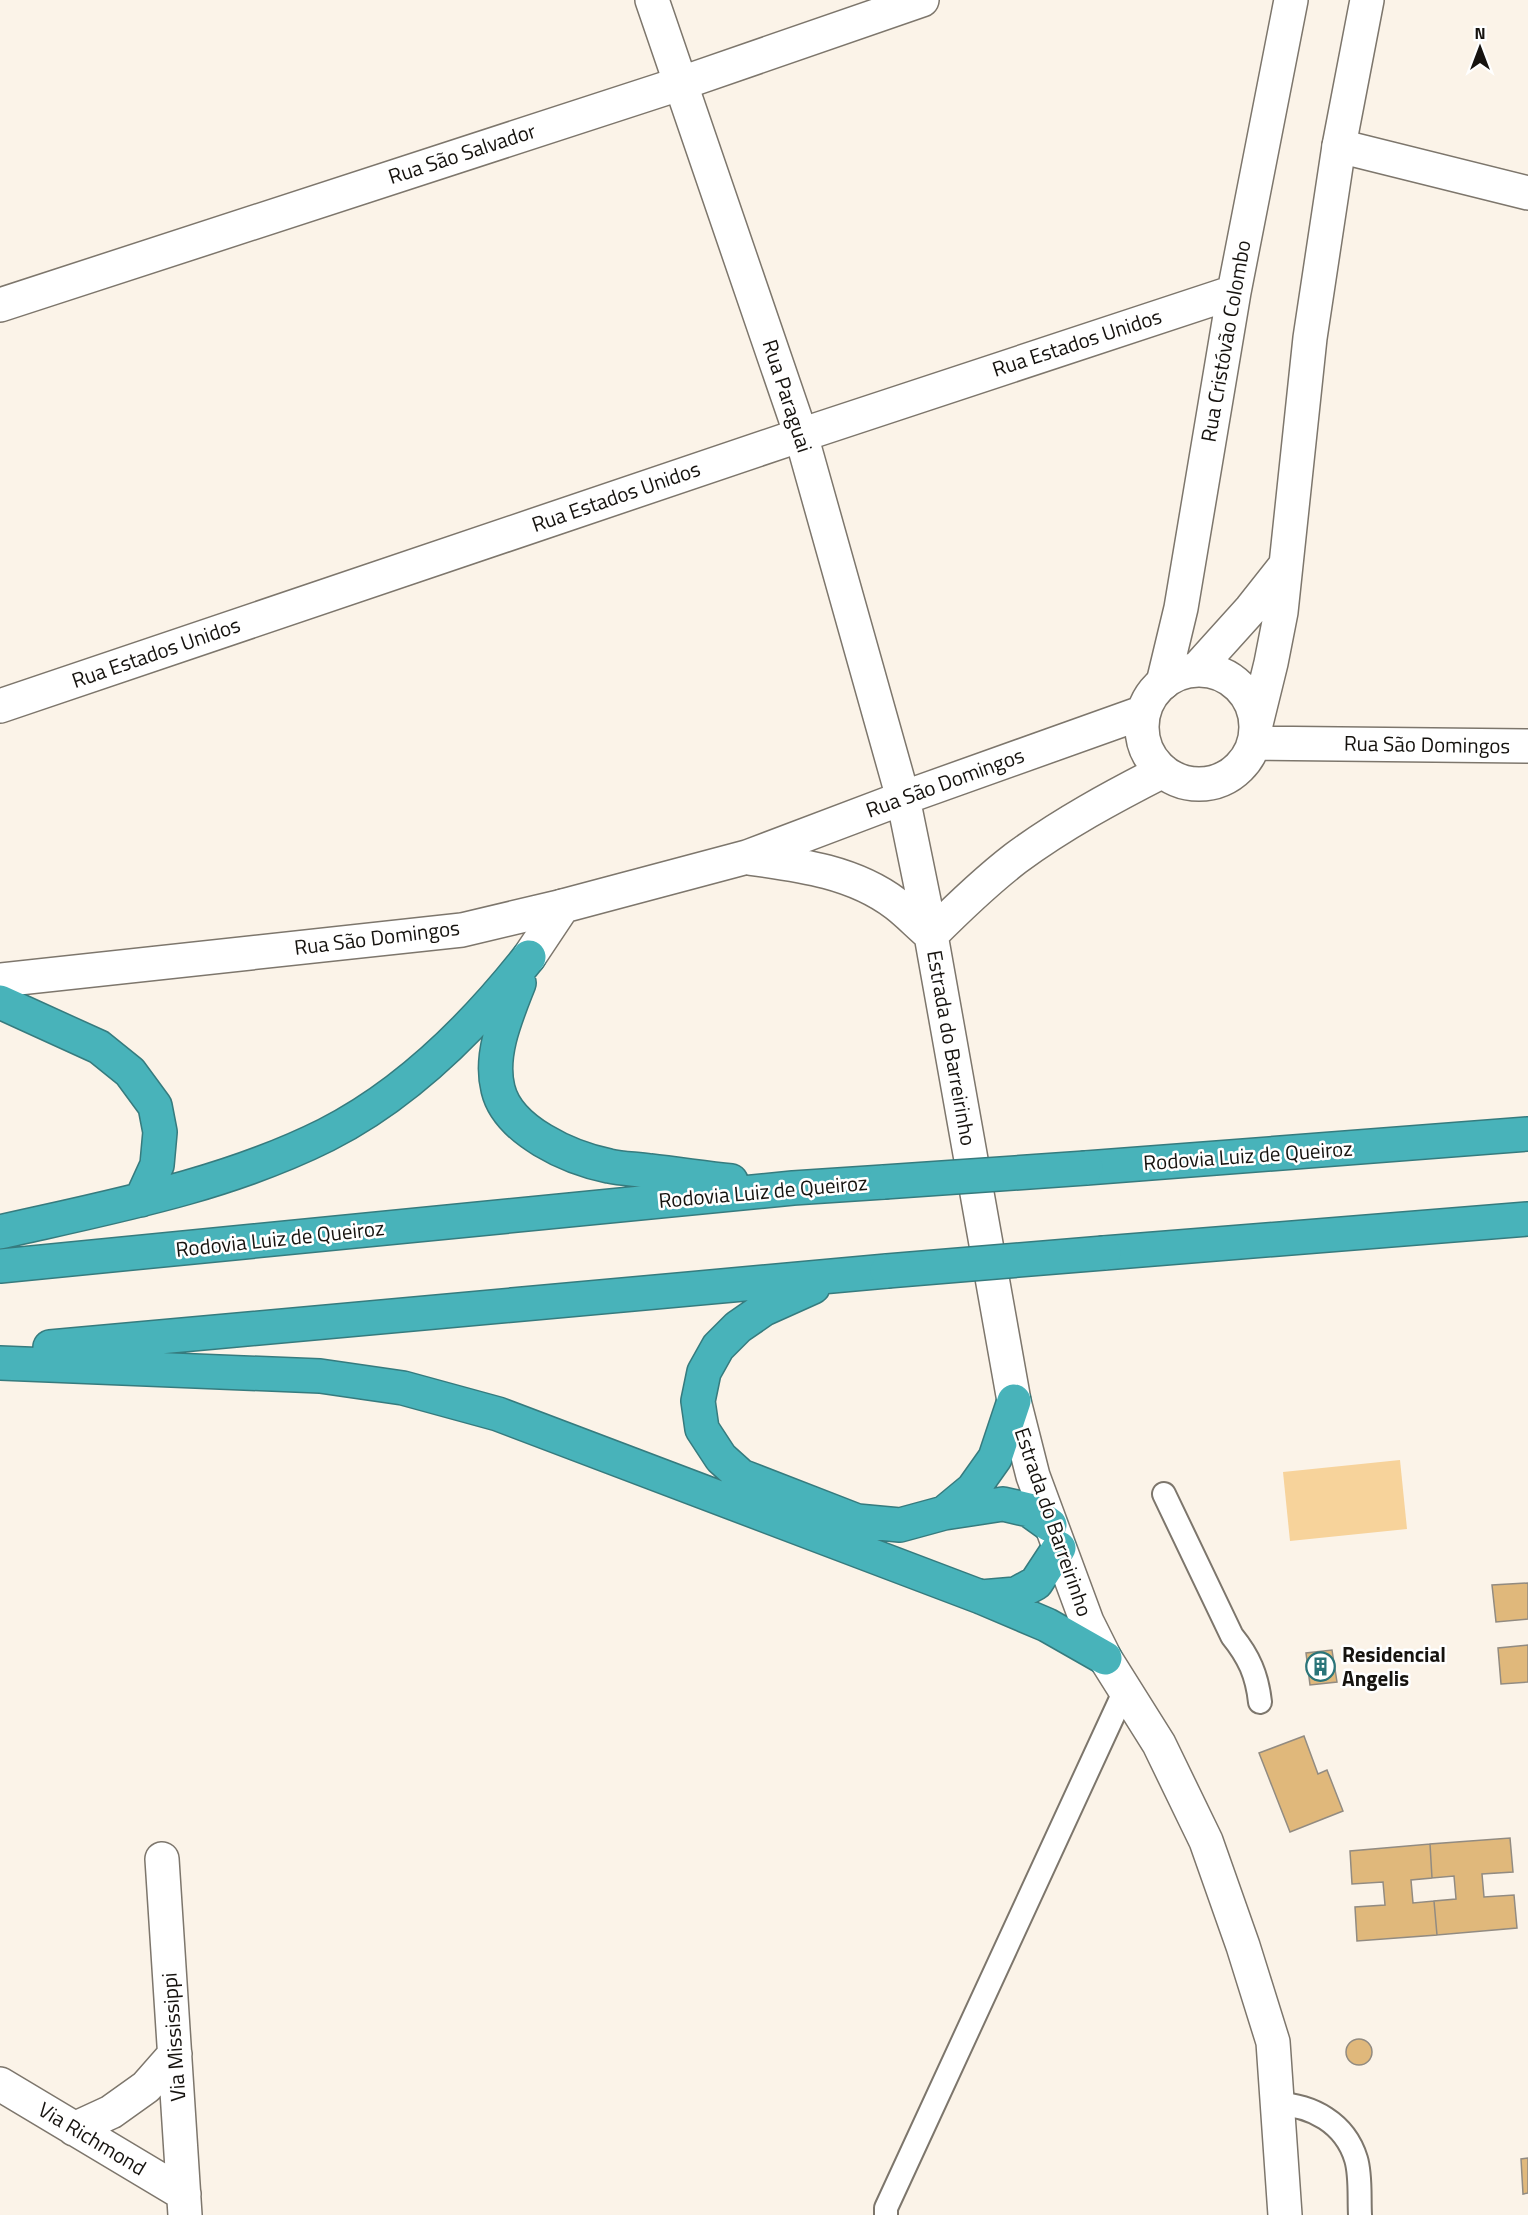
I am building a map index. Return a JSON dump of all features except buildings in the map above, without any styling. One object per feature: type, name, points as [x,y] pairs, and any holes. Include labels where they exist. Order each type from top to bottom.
[{"type":"highway","points":[[529,957],[504,1024],[496,1054],[498,1089],[509,1114],[541,1140],[609,1166],[792,1188]]},
{"type":"highway","points":[[0,1232],[141,1200],[247,1169],[326,1135],[390,1096],[446,1050],[498,997],[529,957]]},
{"type":"highway","points":[[0,1002],[99,1047],[130,1071],[155,1106],[160,1132],[157,1165],[141,1200]]},
{"type":"highway","name":"Rodovia Luiz de Queiroz","points":[[0,1266],[792,1188],[1528,1134]]},
{"type":"highway","points":[[0,1352],[887,1271],[1528,1219]]},
{"type":"highway","points":[[836,1276],[764,1309],[738,1327],[718,1347],[704,1372],[698,1401],[702,1429],[721,1458],[741,1476],[857,1521],[900,1525],[944,1513],[1003,1504],[1029,1510],[1054,1537],[1036,1583],[1016,1594],[981,1597]]},
{"type":"highway","points":[[0,1363],[320,1376],[403,1388],[498,1414],[981,1597],[1047,1625],[1105,1658]]},
{"type":"highway","points":[[944,1513],[974,1489],[995,1458],[1014,1401]]},
{"type":"street","name":"Rua Paraguai","points":[[652,0],[801,435],[903,798]]},
{"type":"street","name":"Rua São Salvador","points":[[0,305],[679,84],[922,0]]},
{"type":"street","name":"Rua Cristóvão Colombo","points":[[1163,683],[1180,608],[1234,292],[1291,0]]},
{"type":"street","points":[[1255,734],[1252,707],[1243,691],[1230,679],[1214,672],[1196,670],[1178,674],[1163,683],[1151,696],[1144,712],[1142,728],[1151,759],[1163,771],[1179,780],[1197,784],[1216,781],[1232,773],[1246,760],[1255,734],[1281,612],[1310,338],[1339,146],[1367,0]]},
{"type":"street","points":[[1339,146],[1528,193]]},
{"type":"street","name":"Rua Estados Unidos","points":[[0,706],[801,435],[1234,292]]},
{"type":"street","points":[[1196,670],[1251,609],[1285,566]]},
{"type":"street","name":"Rua São Domingos","points":[[0,980],[462,930],[563,906],[747,857],[903,798],[1144,712]]},
{"type":"street","name":"Rua São Domingos","points":[[1255,734],[1528,746]]},
{"type":"street","points":[[931,935],[972,896],[1025,852],[1062,826],[1101,803],[1163,771]]},
{"type":"street","name":"Estrada do Barreirinho","points":[[903,798],[931,935],[1014,1401],[1033,1476],[1087,1622],[1105,1658],[1159,1744],[1206,1841],[1243,1946],[1273,2042],[1285,2215]]},
{"type":"street","name":"Rua São Domingos","points":[[747,857],[805,865],[852,879],[894,903],[931,935]]},
{"type":"street","points":[[529,957],[563,906]]},
{"type":"street","name":"Via Mississippi","points":[[162,1859],[184,2205]]},
{"type":"street","points":[[74,2128],[111,2112],[146,2087],[175,2054]]},
{"type":"street","name":"Via Richmond","points":[[0,2084],[74,2128],[184,2205]]},
{"type":"lane","points":[[1164,1494],[1232,1636],[1244,1650],[1252,1665],[1258,1683],[1260,1701]]},
{"type":"lane","points":[[885,2215],[891,2197],[1125,1690]]},
{"type":"lane","points":[[1277,2104],[1294,2104],[1326,2117],[1338,2128],[1349,2143],[1357,2160],[1360,2215]]},
{"type":"shaded area","points":[[1400,1460],[1407,1529],[1290,1541],[1283,1472]]},
{"type":"place","name":"Residencial Angelis","points":[[1321,1667]]}]
